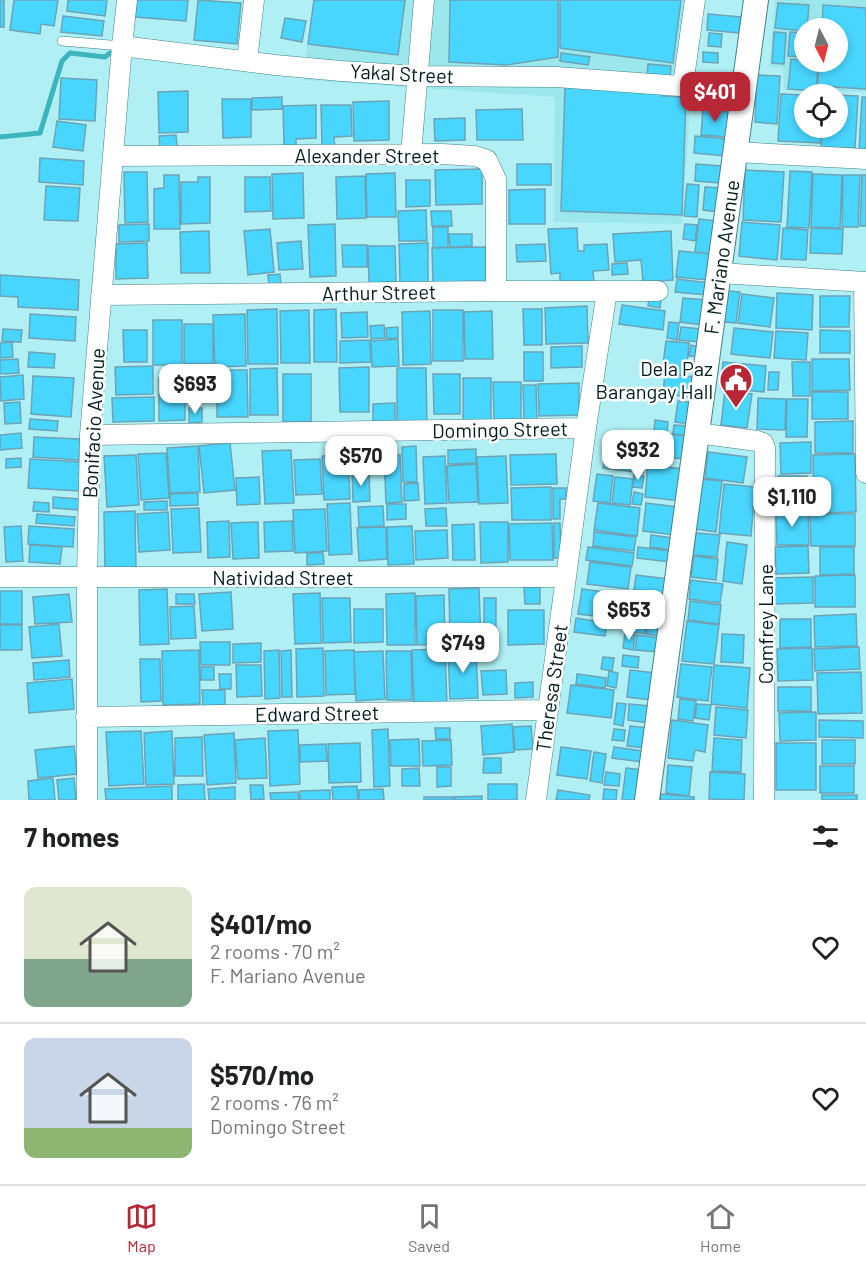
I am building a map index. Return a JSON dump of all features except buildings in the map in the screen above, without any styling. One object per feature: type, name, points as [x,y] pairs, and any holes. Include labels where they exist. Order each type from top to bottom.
[{"type":"street","name":"Bonifacio Avenue","points":[[87,800],[87,577],[90,435],[122,46],[128,0]]},
{"type":"street","points":[[247,61],[254,0]]},
{"type":"street","points":[[411,154],[424,0]]},
{"type":"street","name":"Yakal Street","points":[[122,46],[247,61],[416,76],[556,77],[680,86],[683,85],[694,0]]},
{"type":"street","name":"F. Mariano Avenue","points":[[647,800],[756,0]]},
{"type":"street","points":[[735,152],[866,159]]},
{"type":"street","name":"Alexander Street","points":[[114,156],[411,154],[476,156],[487,160],[496,179],[496,291]]},
{"type":"street","points":[[718,273],[865,282],[866,473]]},
{"type":"street","name":"Theresa Street","points":[[536,800],[586,428],[607,291]]},
{"type":"street","name":"Arthur Street","points":[[101,296],[658,291]]},
{"type":"street","name":"Domingo Street","points":[[90,435],[586,428]]},
{"type":"street","name":"Comfrey Lane","points":[[697,433],[757,441],[763,443],[765,448],[764,800]]},
{"type":"street","name":"Natividad Street","points":[[0,577],[566,577]]},
{"type":"street","name":"Edward Street","points":[[86,717],[548,710]]},
{"type":"lane","points":[[62,41],[122,46]]},
{"type":"shaded area","points":[[313,0],[704,0],[691,91],[682,224],[554,222],[555,97],[303,80]]},
{"type":"shaded area","points":[[775,0],[866,0],[866,92],[848,92],[848,84],[794,84],[794,90],[784,90],[783,68],[769,67]]},
{"type":"waterway","points":[[0,137],[40,133],[62,61],[70,53],[105,57],[110,53]]},
{"type":"place","name":"Dela Paz Barangay Hall","points":[[736,409]]}]
